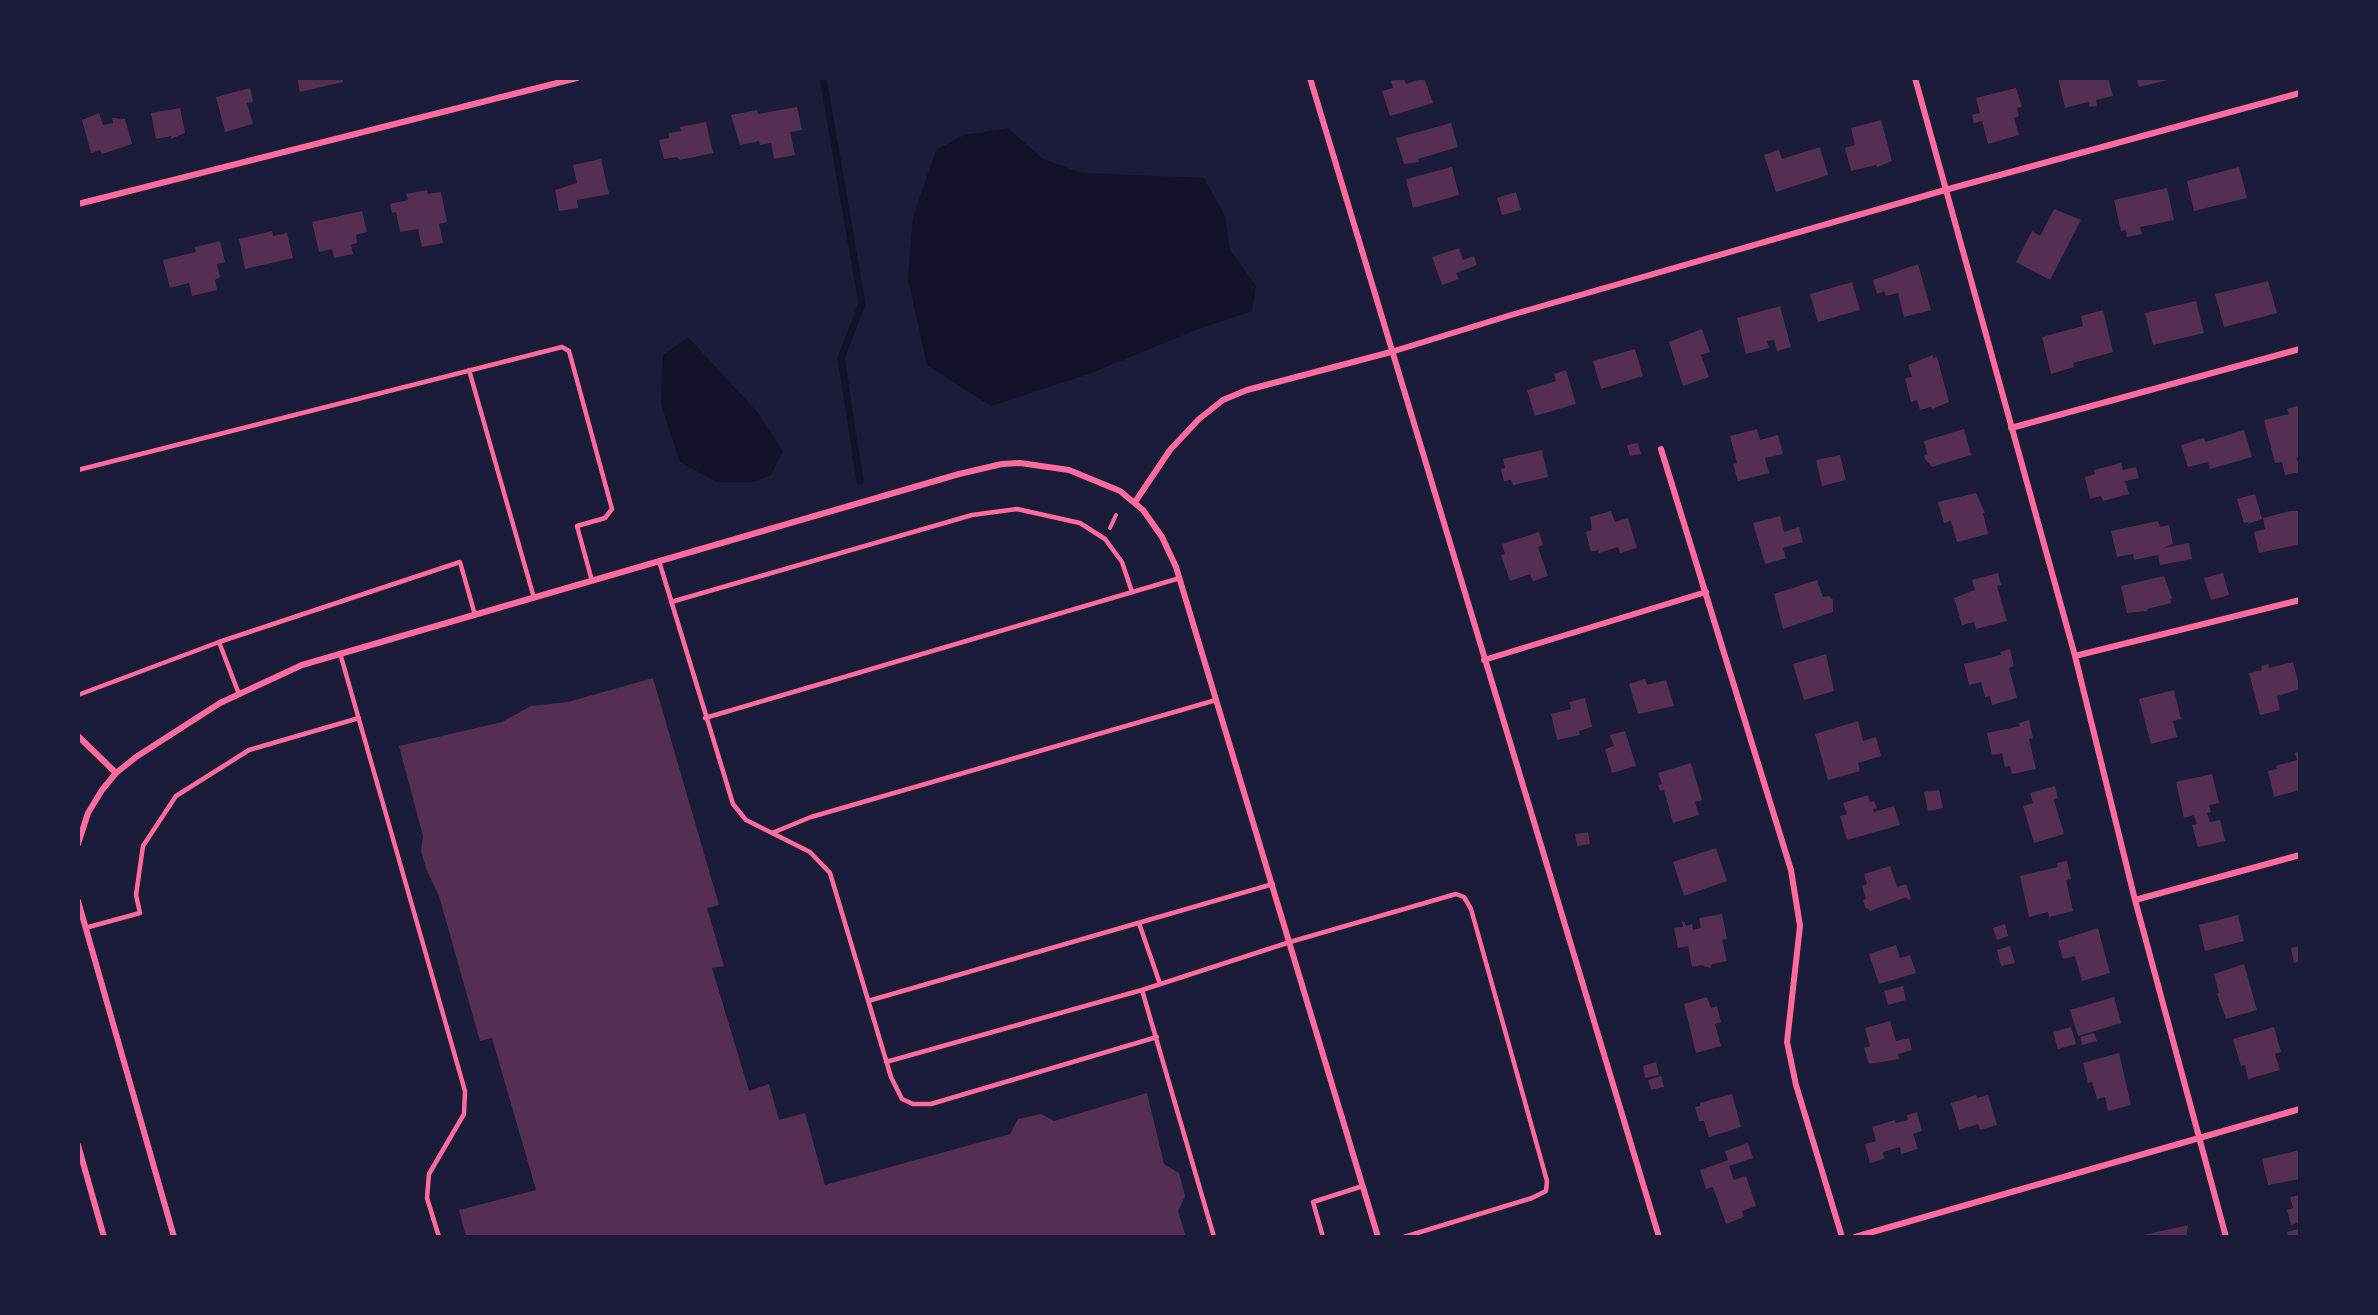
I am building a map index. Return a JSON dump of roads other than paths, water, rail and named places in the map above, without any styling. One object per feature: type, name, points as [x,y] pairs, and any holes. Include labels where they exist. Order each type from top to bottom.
[{"type":"street","points":[[78,204],[577,78]]},
{"type":"street","points":[[1310,78],[1659,1237]]},
{"type":"street","points":[[1916,78],[2075,656],[2135,900],[2226,1237]]},
{"type":"street","points":[[1135,502],[1170,450],[1198,419],[1222,400],[1247,390],[1391,352],[1946,190],[2300,93]]},
{"type":"street","points":[[2011,428],[2300,349]]},
{"type":"street","points":[[1661,449],[1791,870],[1800,926],[1787,1042],[1796,1085],[1842,1237]]},
{"type":"street","points":[[78,844],[88,813],[116,773],[142,752],[239,694],[286,671],[340,653],[959,474],[1002,464],[1038,464],[1069,470],[1107,485],[1135,502],[1152,520],[1180,578],[1378,1237]]},
{"type":"street","points":[[1484,660],[1706,592]]},
{"type":"street","points":[[2075,656],[2300,600]]},
{"type":"street","points":[[78,736],[116,773]]},
{"type":"street","points":[[2135,900],[2300,855]]},
{"type":"street","points":[[78,901],[174,1237]]},
{"type":"street","points":[[1855,1237],[2300,1109]]},
{"type":"street","points":[[78,1145],[104,1237]]},
{"type":"lane","points":[[78,470],[562,347],[569,351],[612,509],[604,518],[577,526],[592,581]]},
{"type":"lane","points":[[469,370],[534,598]]},
{"type":"lane","points":[[671,602],[972,515],[1017,509],[1080,523],[1105,539],[1122,562],[1132,592]]},
{"type":"lane","points":[[658,561],[733,804],[746,820],[810,852],[830,873],[886,1062],[902,1099],[913,1104],[931,1104],[1157,1037]]},
{"type":"lane","points":[[78,695],[219,642],[460,562],[475,615]]},
{"type":"lane","points":[[705,718],[1180,578]]},
{"type":"lane","points":[[219,642],[239,694]]},
{"type":"lane","points":[[340,653],[465,1091],[466,1105],[461,1120],[429,1174],[428,1198],[439,1237]]},
{"type":"lane","points":[[771,832],[811,817],[1216,700]]},
{"type":"lane","points":[[85,928],[140,913],[136,895],[143,846],[176,796],[249,750],[359,718]]},
{"type":"lane","points":[[868,1001],[1273,884]]},
{"type":"lane","points":[[886,1062],[1142,990],[1290,942],[1456,894],[1464,897],[1472,909],[1547,1181],[1545,1191],[1532,1198],[1404,1237]]},
{"type":"lane","points":[[1139,923],[1160,984]]},
{"type":"lane","points":[[1142,990],[1214,1237]]},
{"type":"lane","points":[[1323,1237],[1312,1202],[1363,1186]]},
{"type":"waterway","points":[[823,78],[862,304],[841,358],[860,481]]}]
